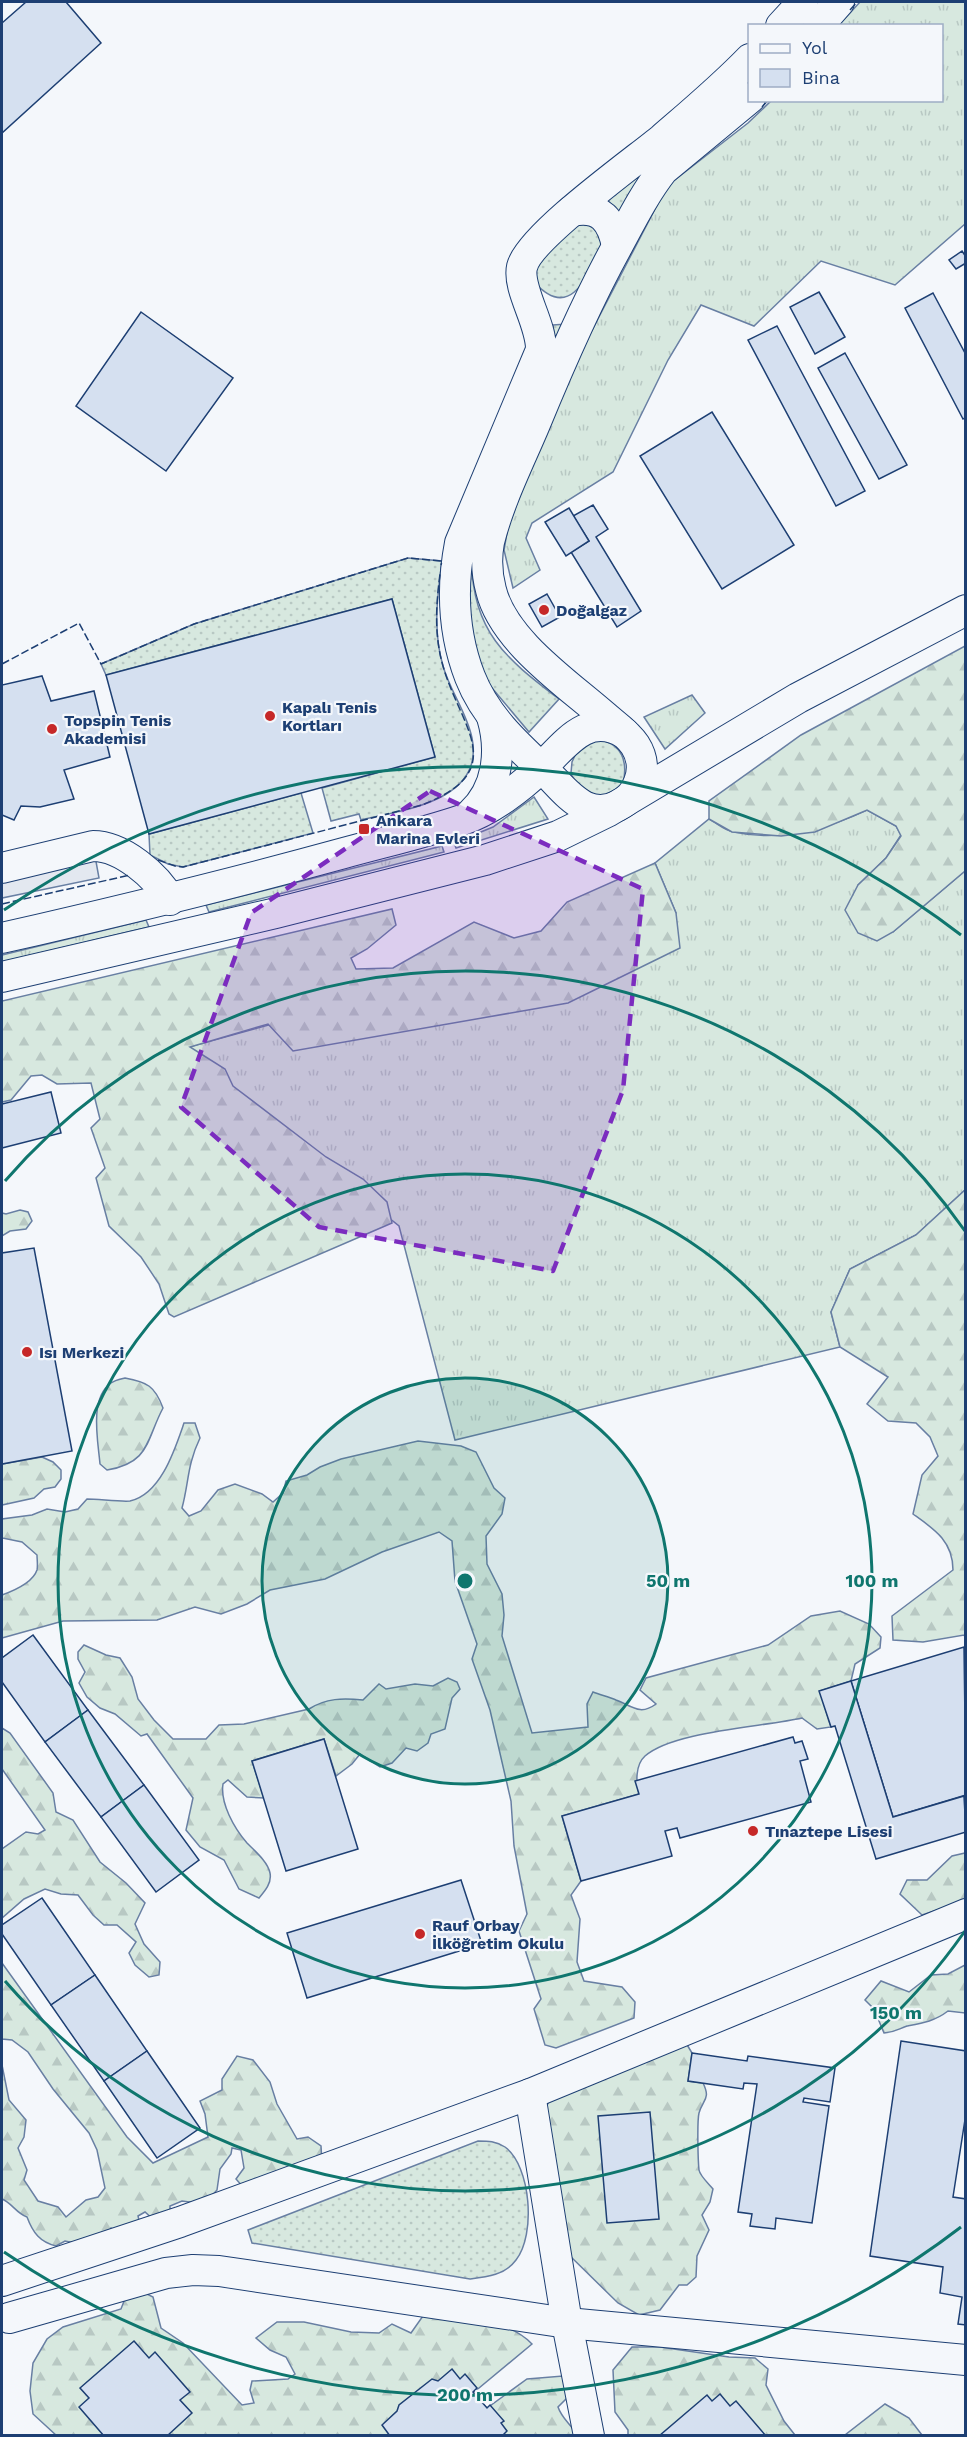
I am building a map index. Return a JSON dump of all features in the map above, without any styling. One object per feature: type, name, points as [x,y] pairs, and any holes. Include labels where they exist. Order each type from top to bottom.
[{"type":"street","points":[[783,24],[803,2]]},
{"type":"street","points":[[820,24],[839,2]]},
{"type":"street","points":[[2,938],[170,900],[465,820],[502,798],[541,768],[560,747],[583,730],[607,726],[628,737],[641,759],[641,773],[634,792],[624,802],[608,809],[589,808],[569,795],[541,768],[492,717],[477,692],[461,649],[454,606],[454,585],[460,543],[541,350],[541,338],[521,270],[524,258],[533,246],[572,211],[704,104],[748,61]]},
{"type":"street","points":[[692,763],[679,766],[655,759],[528,649],[510,630],[494,603],[487,571],[489,544],[500,508],[566,351],[617,246],[652,183],[663,170],[748,100]]},
{"type":"street","points":[[572,211],[584,209],[594,211],[604,217],[612,225],[617,246]]},
{"type":"street","points":[[528,299],[552,311],[576,309],[590,300]]},
{"type":"street","points":[[2,977],[276,913],[485,860],[558,836],[692,763],[798,698],[966,610]]},
{"type":"street","points":[[465,820],[483,800],[495,772],[498,747],[492,717]]},
{"type":"street","points":[[2,868],[93,846],[104,846],[150,873],[162,886],[170,900]]},
{"type":"street","points":[[2,2281],[180,2222],[530,2094],[966,1914]]},
{"type":"street","points":[[530,2094],[567,2323],[589,2436]]},
{"type":"street","points":[[4,2315],[166,2273],[193,2270],[219,2271],[567,2323],[966,2361]]},
{"type":"highlighted area","points":[[430,791],[643,889],[623,1090],[553,1271],[319,1227],[181,1107],[251,913]]},
{"type":"green space","points":[[860,2],[965,2],[965,224],[895,285],[821,261],[754,326],[701,305],[668,360],[613,472],[532,523],[526,538],[540,570],[513,588],[504,550],[508,527],[536,454],[588,338],[667,186],[748,123],[770,102],[943,102],[943,24],[840,24]]},
{"type":"green space","points":[[705,112],[618,213],[608,201],[601,198]]},
{"type":"green space","points":[[593,223],[604,240],[586,277],[570,295],[559,298],[548,294],[534,282],[534,265],[578,224]]},
{"type":"green space","points":[[567,324],[471,559],[473,585],[478,606],[496,641],[522,670],[559,699],[529,732],[487,682],[469,632],[466,567],[554,335],[553,325]]},
{"type":"green space","points":[[408,558],[442,561],[437,614],[440,653],[446,675],[472,738],[473,759],[466,776],[454,789],[418,806],[361,820],[359,814],[331,821],[322,788],[435,757],[392,599],[106,675],[101,664],[194,624]]},
{"type":"green space","points":[[965,646],[965,871],[893,932],[877,941],[858,933],[845,910],[858,885],[886,858],[901,836],[896,826],[867,810],[815,832],[781,836],[732,832],[709,819],[709,801],[801,735]]},
{"type":"green space","points":[[692,695],[705,713],[665,749],[644,717]]},
{"type":"green space","points":[[597,739],[606,741],[618,749],[625,768],[623,785],[602,800],[574,782],[571,773],[572,762],[577,751]]},
{"type":"green space","points":[[301,793],[313,833],[183,867],[168,864],[150,855],[149,834]]},
{"type":"green space","points":[[534,797],[548,819],[456,848],[454,843],[493,827]]},
{"type":"green space","points":[[867,810],[896,826],[901,835],[886,858],[858,885],[893,932],[965,871],[965,1190],[916,1235],[850,1269],[831,1312],[840,1347],[455,1440],[399,1226],[178,1050],[676,913],[655,863],[709,819],[731,831],[751,835],[768,835],[819,828]]},
{"type":"green space","points":[[442,846],[444,852],[209,912],[206,905]]},
{"type":"green space","points":[[655,863],[676,913],[680,948],[568,1003],[293,1051],[268,1024],[190,1047],[225,1069],[233,1086],[326,1157],[363,1179],[387,1202],[392,1223],[174,1317],[169,1314],[159,1284],[141,1257],[109,1226],[96,1178],[105,1168],[91,1128],[100,1119],[91,1083],[57,1084],[42,1075],[31,1076],[11,1100],[2,1102],[2,1001],[392,909],[396,925],[367,949],[351,958],[356,969],[393,968],[474,922],[514,938],[541,931],[567,902]]},
{"type":"green space","points":[[146,920],[149,927],[2,962],[2,955]]},
{"type":"green space","points":[[965,1190],[965,1637],[964,1635],[923,1642],[893,1640],[892,1616],[953,1570],[950,1551],[946,1543],[913,1514],[922,1475],[938,1456],[930,1437],[916,1423],[888,1421],[867,1404],[888,1377],[840,1347],[831,1312],[850,1269],[916,1235]]},
{"type":"green space","points":[[20,1210],[28,1212],[32,1221],[26,1229],[10,1231],[2,1236],[2,1213]]},
{"type":"green space","points":[[125,1378],[149,1386],[157,1395],[163,1408],[139,1456],[121,1467],[107,1470],[100,1464],[97,1409],[104,1390],[113,1382]]},
{"type":"green space","points":[[184,1423],[195,1423],[200,1438],[190,1465],[182,1508],[189,1516],[201,1511],[218,1490],[235,1484],[262,1494],[273,1502],[283,1493],[286,1481],[307,1475],[341,1459],[418,1441],[461,1446],[476,1452],[494,1488],[505,1498],[502,1514],[486,1536],[487,1564],[502,1594],[504,1615],[502,1636],[532,1733],[588,1727],[587,1704],[593,1692],[636,1709],[650,1708],[656,1704],[640,1690],[646,1678],[768,1645],[811,1616],[840,1611],[869,1624],[881,1637],[880,1648],[855,1664],[851,1681],[820,1691],[831,1727],[817,1729],[802,1718],[697,1735],[676,1741],[645,1756],[639,1764],[637,1785],[639,1794],[562,1816],[581,1881],[571,1895],[580,1919],[577,1962],[584,1981],[622,1987],[635,2002],[634,2018],[556,2048],[545,2045],[534,2009],[541,1999],[519,1931],[527,1914],[514,1846],[511,1801],[490,1710],[472,1659],[477,1644],[455,1581],[452,1541],[439,1532],[382,1552],[325,1579],[270,1590],[247,1604],[221,1614],[195,1607],[157,1620],[63,1621],[2,1638],[2,1595],[27,1582],[35,1574],[37,1555],[22,1542],[2,1538],[2,1519],[32,1515],[47,1509],[65,1512],[78,1509],[87,1499],[130,1501],[141,1497],[150,1490],[165,1469]]},
{"type":"green space","points":[[42,1457],[53,1462],[61,1470],[61,1479],[55,1487],[44,1489],[34,1498],[2,1505],[2,1464]]},
{"type":"green space","points":[[84,1645],[106,1655],[120,1658],[132,1677],[138,1699],[173,1739],[206,1739],[219,1725],[244,1724],[309,1709],[335,1700],[363,1700],[379,1684],[386,1689],[415,1684],[433,1686],[448,1678],[457,1682],[460,1689],[452,1698],[445,1729],[431,1734],[428,1743],[417,1751],[406,1748],[392,1763],[380,1767],[360,1754],[352,1764],[336,1776],[324,1739],[252,1761],[264,1798],[247,1797],[228,1780],[223,1784],[226,1807],[233,1823],[269,1869],[269,1883],[259,1898],[239,1889],[224,1860],[200,1847],[186,1830],[193,1798],[147,1734],[141,1736],[115,1714],[100,1708],[87,1697],[79,1683],[85,1672],[78,1659],[78,1652]]},
{"type":"green space","points":[[2,1728],[10,1733],[53,1793],[56,1812],[73,1820],[100,1862],[126,1883],[145,1903],[135,1924],[144,1944],[160,1962],[159,1975],[149,1977],[135,1965],[129,1953],[136,1942],[117,1925],[104,1925],[78,1895],[61,1894],[45,1889],[24,1899],[2,1918],[2,1849],[26,1832],[38,1834],[45,1830],[2,1769]]},
{"type":"green space","points":[[965,1853],[965,1901],[922,1915],[900,1894],[907,1880],[927,1880],[952,1856]]},
{"type":"green space","points":[[2,1963],[127,2137],[153,2163],[208,2137],[205,2114],[200,2101],[222,2090],[222,2079],[237,2056],[253,2060],[270,2082],[277,2104],[297,2139],[308,2137],[321,2146],[322,2163],[243,2187],[236,2179],[244,2168],[241,2150],[232,2148],[231,2154],[220,2169],[217,2190],[208,2200],[197,2203],[182,2201],[170,2206],[170,2217],[155,2221],[145,2212],[138,2216],[140,2225],[121,2233],[111,2228],[105,2239],[80,2244],[65,2241],[56,2246],[41,2239],[27,2217],[2,2199],[2,2065],[9,2100],[26,2120],[24,2137],[18,2148],[27,2170],[24,2180],[38,2201],[58,2207],[66,2217],[86,2200],[98,2197],[105,2188],[97,2150],[89,2133],[53,2089],[28,2052],[12,2040],[2,2039]]},
{"type":"green space","points":[[965,1965],[965,2013],[948,2011],[929,2021],[884,2033],[874,2009],[865,2000],[881,1981],[909,1992],[931,1975],[948,1974]]},
{"type":"green space","points":[[686,2043],[692,2053],[688,2081],[703,2083],[706,2092],[706,2099],[699,2113],[698,2150],[700,2172],[713,2189],[710,2202],[702,2215],[709,2230],[697,2256],[696,2277],[687,2285],[679,2285],[660,2310],[639,2315],[618,2303],[569,2255],[543,2113],[554,2092]]},
{"type":"green space","points":[[478,2141],[495,2142],[505,2147],[514,2156],[525,2185],[528,2201],[526,2234],[522,2249],[512,2265],[501,2272],[470,2279],[252,2243],[248,2230]]},
{"type":"green space","points":[[141,2291],[153,2297],[161,2328],[183,2343],[242,2405],[254,2403],[250,2390],[252,2381],[288,2379],[295,2374],[286,2357],[270,2350],[256,2338],[277,2322],[304,2322],[351,2332],[379,2333],[392,2324],[411,2333],[425,2313],[496,2324],[521,2335],[532,2344],[473,2393],[487,2408],[527,2379],[563,2376],[568,2397],[558,2407],[577,2435],[57,2436],[33,2414],[30,2391],[33,2363],[47,2339],[63,2327],[121,2309],[126,2296]]},
{"type":"green space","points":[[632,2347],[660,2347],[729,2357],[755,2358],[768,2369],[766,2385],[784,2421],[795,2435],[628,2435],[628,2430],[615,2412],[613,2370]]},
{"type":"green space","points":[[885,2404],[909,2418],[922,2435],[845,2435]]},
{"type":"shaded area","points":[[95,856],[99,878],[2,898],[2,875]]},
{"type":"building","points":[[26,2],[66,2],[101,43],[2,133],[2,23]]},
{"type":"building","points":[[962,251],[966,257],[966,263],[956,269],[949,260]]},
{"type":"building","points":[[819,292],[845,337],[815,354],[790,307]]},
{"type":"building","points":[[933,293],[966,355],[966,417],[963,419],[905,308]]},
{"type":"building","points":[[141,312],[233,378],[166,471],[76,406]]},
{"type":"building","points":[[777,326],[865,491],[836,506],[748,340]]},
{"type":"building","points":[[845,353],[907,465],[879,479],[818,368]]},
{"type":"building","points":[[712,412],[794,545],[722,589],[640,456]]},
{"type":"building","points":[[593,505],[608,529],[596,537],[641,611],[617,627],[571,552],[589,541],[573,516]]},
{"type":"building","points":[[569,508],[589,541],[566,556],[545,522]]},
{"type":"building","name":"Doğalgaz","points":[[547,594],[560,617],[542,627],[529,604]]},
{"type":"building","name":"Kapalı Tenis Kortları","points":[[392,599],[435,757],[149,834],[106,675]]},
{"type":"building","name":"Topspin Tenis Akademisi","points":[[42,676],[51,701],[94,691],[110,757],[64,770],[74,799],[40,807],[21,806],[14,820],[2,815],[2,685]]},
{"type":"building","points":[[51,1092],[61,1133],[2,1148],[2,1104]]},
{"type":"building","name":"Isı Merkezi","points":[[34,1248],[72,1451],[2,1464],[2,1253]]},
{"type":"building","points":[[33,1635],[88,1710],[45,1742],[2,1682],[2,1658]]},
{"type":"building","points":[[964,1647],[966,1795],[893,1817],[851,1681]]},
{"type":"building","points":[[851,1681],[893,1817],[964,1796],[966,1832],[876,1859],[835,1726],[831,1727],[819,1691]]},
{"type":"building","points":[[88,1710],[144,1785],[101,1817],[45,1742]]},
{"type":"building","points":[[793,1737],[795,1743],[802,1741],[808,1759],[800,1761],[811,1802],[680,1838],[677,1828],[665,1831],[672,1856],[581,1881],[562,1816],[639,1794],[635,1781]]},
{"type":"building","points":[[324,1739],[358,1849],[286,1871],[252,1761]]},
{"type":"building","points":[[144,1785],[199,1860],[156,1892],[101,1817]]},
{"type":"building","points":[[461,1880],[482,1944],[307,1998],[287,1933]]},
{"type":"building","points":[[42,1898],[95,1975],[51,2005],[2,1934],[2,1925]]},
{"type":"building","points":[[95,1975],[147,2051],[104,2081],[51,2005]]},
{"type":"building","points":[[901,2041],[966,2051],[966,2113],[953,2197],[966,2199],[966,2325],[958,2324],[962,2297],[940,2293],[943,2267],[870,2256]]},
{"type":"building","points":[[147,2051],[200,2128],[157,2158],[104,2081]]},
{"type":"building","points":[[692,2053],[747,2061],[748,2056],[835,2068],[830,2102],[804,2098],[803,2102],[829,2106],[812,2223],[776,2218],[775,2229],[750,2226],[752,2214],[738,2212],[757,2084],[744,2083],[743,2089],[688,2081]]},
{"type":"building","points":[[650,2112],[659,2219],[607,2223],[598,2116]]},
{"type":"building","points":[[134,2341],[149,2358],[155,2352],[190,2392],[180,2400],[192,2413],[167,2436],[104,2436],[79,2407],[89,2398],[80,2388]]},
{"type":"building","points":[[452,2369],[460,2379],[465,2374],[477,2388],[473,2392],[487,2408],[490,2405],[504,2421],[501,2423],[507,2431],[502,2436],[390,2436],[382,2425],[397,2411],[399,2405],[432,2379],[438,2381]]},
{"type":"building","points":[[720,2394],[730,2406],[736,2401],[766,2436],[659,2436],[707,2395],[712,2401]]},
{"type":"fence","points":[[850,10],[857,2]]},
{"type":"fence","points":[[762,107],[766,102]]},
{"type":"fence","points":[[2,664],[79,623],[101,664],[194,624],[408,558],[442,561],[441,565]]},
{"type":"fence","points":[[158,860],[183,867],[422,805],[449,791],[466,777],[473,762],[473,745],[440,654],[437,620],[440,574]]},
{"type":"fence","points":[[2,904],[130,875]]},
{"type":"place","name":"Doğalgaz","points":[[544,610]]},
{"type":"place","name":"Kapalı Tenis Kortları","points":[[270,716]]},
{"type":"place","name":"Topspin Tenis Akademisi","points":[[52,729]]},
{"type":"place","name":"Ankara Marina Evleri","points":[[364,829]]},
{"type":"place","name":"Isı Merkezi","points":[[27,1352]]},
{"type":"place","name":"Tınaztepe Lisesi","points":[[753,1831]]},
{"type":"place","name":"Rauf Orbay İlköğretim Okulu","points":[[420,1934]]}]
